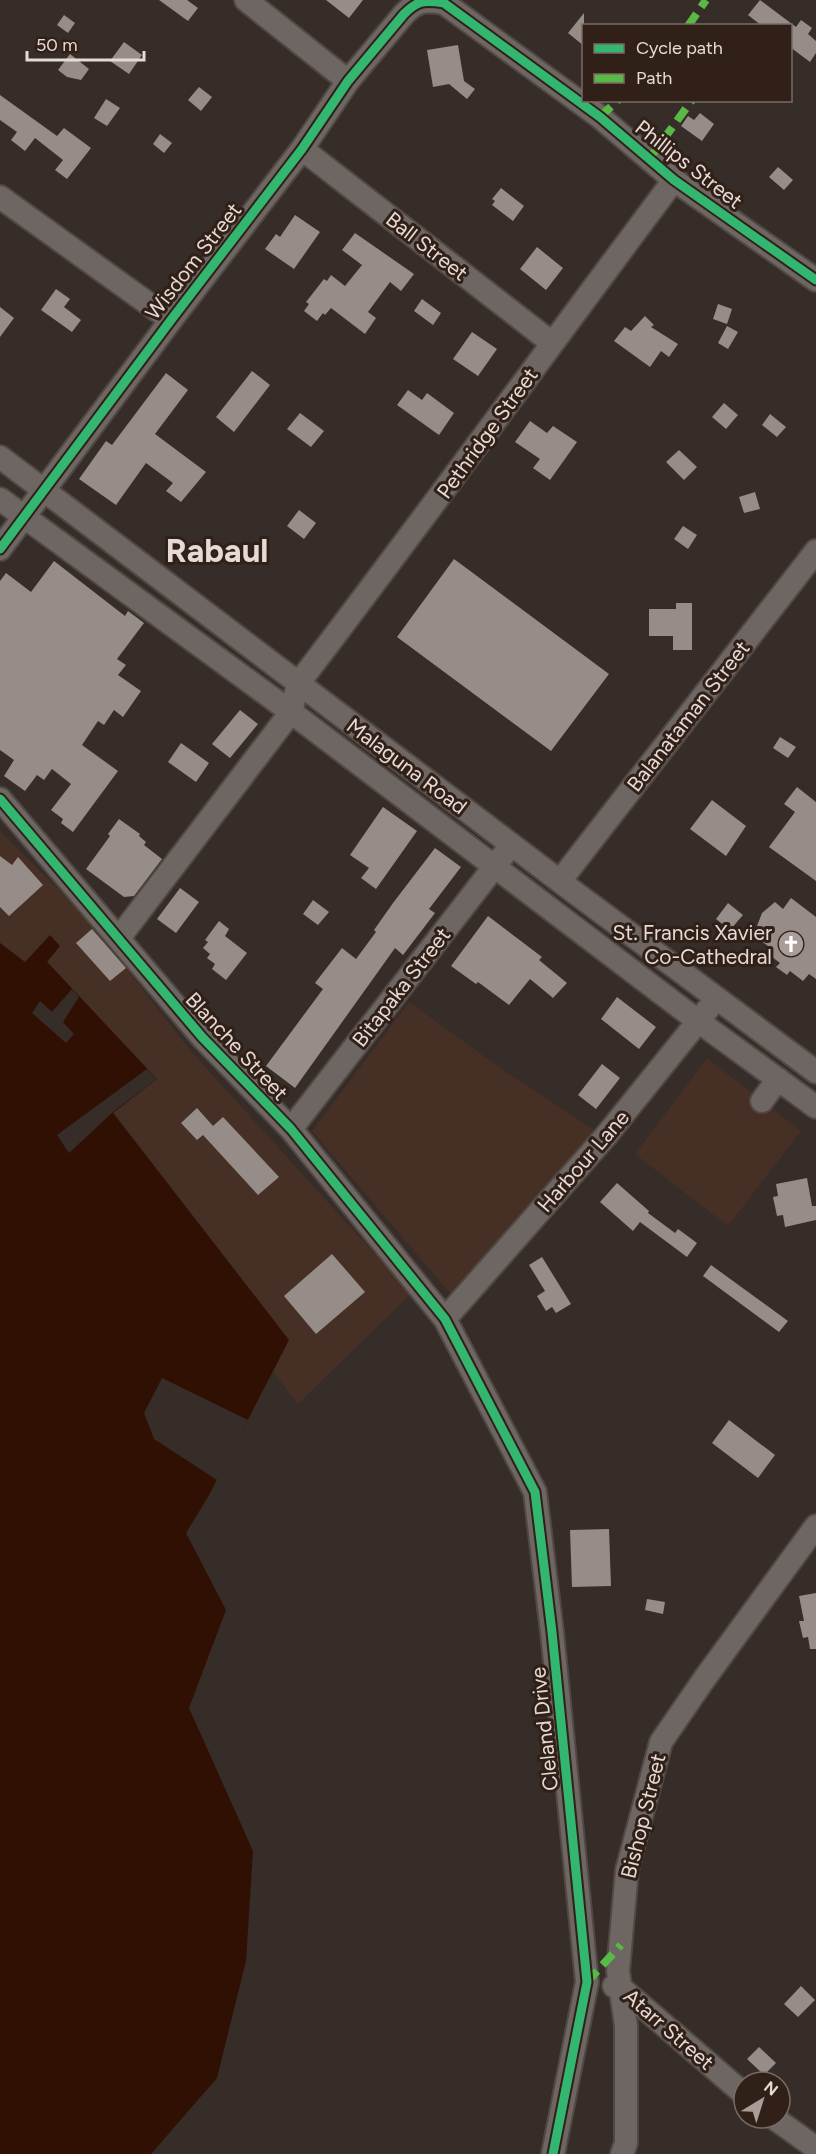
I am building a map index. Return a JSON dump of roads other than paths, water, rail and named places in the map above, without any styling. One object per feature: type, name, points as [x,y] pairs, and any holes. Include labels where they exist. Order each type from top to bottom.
[{"type":"street","points":[[246,0],[348,81]]},
{"type":"street","name":"Wisdom Street","points":[[0,549],[302,149],[348,81],[413,4],[420,1]]},
{"type":"street","name":"Phillips Street","points":[[420,1],[444,3],[600,117],[674,180],[816,280]]},
{"type":"street","name":"Ball Street","points":[[302,149],[552,343]]},
{"type":"street","name":"Pethridge Street","points":[[298,684],[424,520],[674,180]]},
{"type":"street","points":[[0,197],[171,320]]},
{"type":"street","name":"Malaguna Road","points":[[0,457],[511,845],[816,1072]]},
{"type":"street","name":"Malaguna Road","points":[[0,499],[291,712],[496,865],[698,1021],[816,1107]]},
{"type":"street","name":"Balanataman Street","points":[[560,881],[816,550]]},
{"type":"street","points":[[119,938],[291,712],[298,684]]},
{"type":"street","name":"Blanche Street","points":[[0,799],[202,1037],[291,1129],[445,1319]]},
{"type":"street","name":"Bitapaka Street","points":[[291,1129],[511,845]]},
{"type":"street","name":"Harbour Lane","points":[[445,1319],[605,1137],[717,998]]},
{"type":"street","points":[[762,1101],[778,1079]]},
{"type":"street","name":"Cleland Drive","points":[[445,1319],[535,1492],[552,1632],[587,1982],[553,2154]]},
{"type":"street","name":"Bishop Street","points":[[622,2154],[626,2143],[626,2026],[618,1971],[627,1870],[662,1742],[705,1678],[816,1526]]},
{"type":"street","name":"Atarr Street","points":[[587,1982],[620,1987],[732,2084]]},
{"type":"street","points":[[791,2130],[816,2148]]},
{"type":"place","name":"St. Francis Xavier Co-Cathedral","points":[[791,944]]},
{"type":"district","name":"Rabaul","points":[[217,550]]}]
